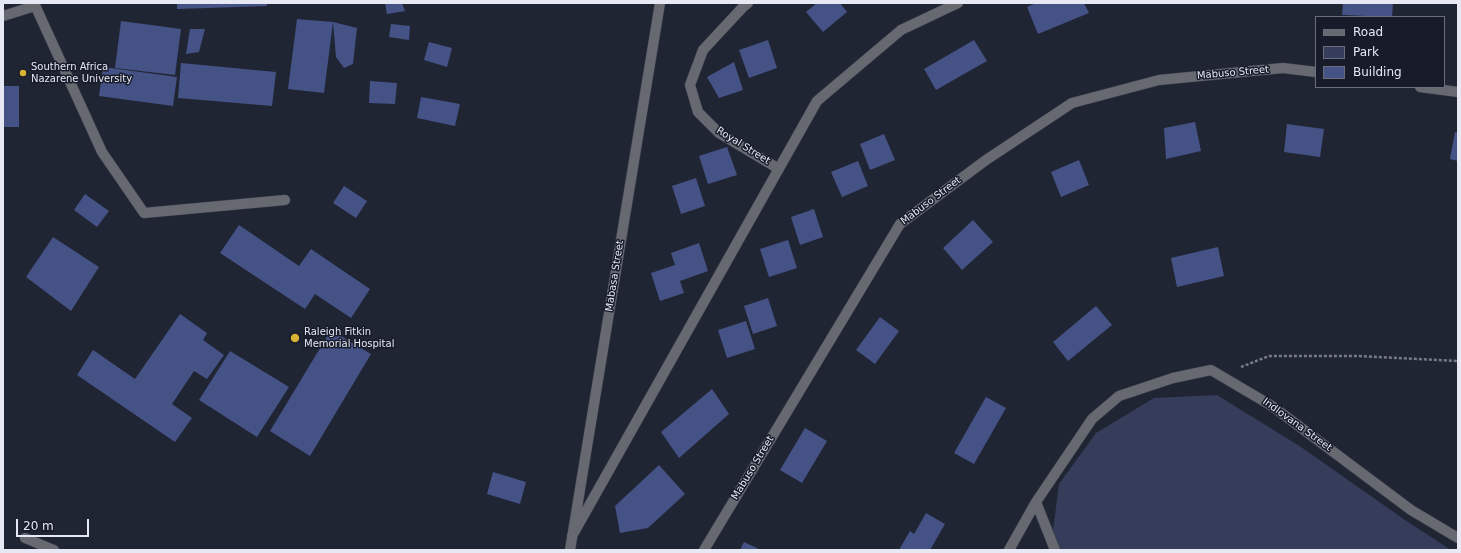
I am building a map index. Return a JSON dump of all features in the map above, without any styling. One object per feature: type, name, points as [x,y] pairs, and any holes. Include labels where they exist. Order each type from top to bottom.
[{"type":"street","name":"Mabasa Street","points":[[570,550],[660,3]]},
{"type":"street","name":"Royal Street","points":[[748,3],[703,50],[690,84],[698,112],[719,133],[779,169]]},
{"type":"street","points":[[572,536],[817,101],[900,30],[958,3]]},
{"type":"street","points":[[3,16],[35,4],[102,152],[144,212],[284,200]]},
{"type":"street","name":"Mabuso Street","points":[[704,550],[900,224],[986,160],[1072,103],[1159,80],[1283,68],[1315,72]]},
{"type":"street","points":[[1428,88],[1458,92]]},
{"type":"street","name":"Indlovana Street","points":[[1009,550],[1036,502],[1092,418],[1120,396],[1172,378],[1211,370],[1272,406],[1411,510],[1458,538]]},
{"type":"street","points":[[1036,502],[1055,550]]},
{"type":"street","points":[[25,538],[54,550]]},
{"type":"path","points":[[1220,375],[1269,356],[1357,356],[1458,361]]},
{"type":"green space","points":[[1217,395],[1301,447],[1405,520],[1451,550],[1056,550],[1052,539],[1059,484],[1096,433],[1154,398]]},
{"type":"building","points":[[177,3],[267,3],[267,6],[177,9]]},
{"type":"building","points":[[385,3],[402,3],[405,11],[387,14]]},
{"type":"building","points":[[817,3],[840,3],[847,12],[823,32],[806,12]]},
{"type":"building","points":[[1036,3],[1084,3],[1089,13],[1038,34],[1027,7]]},
{"type":"building","points":[[1343,3],[1393,3],[1392,16],[1342,15]]},
{"type":"building","points":[[297,19],[333,22],[324,93],[288,89]]},
{"type":"building","points":[[121,21],[181,29],[175,75],[115,68]]},
{"type":"building","points":[[333,22],[357,28],[353,64],[344,68],[336,57]]},
{"type":"building","points":[[391,24],[410,26],[409,40],[389,37]]},
{"type":"building","points":[[190,29],[205,29],[199,52],[186,54]]},
{"type":"building","points":[[768,40],[777,68],[749,78],[739,50]]},
{"type":"building","points":[[974,40],[987,61],[936,90],[924,69]]},
{"type":"building","points":[[429,42],[452,48],[447,67],[424,60]]},
{"type":"building","points":[[734,62],[743,90],[719,98],[707,77]]},
{"type":"building","points":[[181,63],[276,72],[272,106],[178,98]]},
{"type":"building","points":[[103,67],[177,77],[173,106],[99,96]]},
{"type":"building","points":[[370,81],[397,83],[395,104],[369,103]]},
{"type":"building","points":[[3,86],[19,86],[19,127],[3,127]]},
{"type":"building","points":[[421,97],[460,104],[455,126],[417,118]]},
{"type":"building","points":[[1195,122],[1201,151],[1166,159],[1164,128]]},
{"type":"building","points":[[1287,124],[1324,129],[1320,157],[1284,152]]},
{"type":"building","points":[[1455,132],[1458,133],[1458,161],[1450,159]]},
{"type":"building","points":[[884,134],[895,160],[870,170],[860,144]]},
{"type":"building","points":[[727,147],[737,175],[708,184],[699,156]]},
{"type":"building","points":[[1079,160],[1089,185],[1061,197],[1051,172]]},
{"type":"building","points":[[858,161],[868,186],[842,197],[831,172]]},
{"type":"building","points":[[696,178],[705,206],[681,214],[672,186]]},
{"type":"building","points":[[344,186],[367,201],[356,218],[333,203]]},
{"type":"building","points":[[85,194],[109,211],[97,227],[74,210]]},
{"type":"building","points":[[814,209],[823,237],[800,245],[791,217]]},
{"type":"building","points":[[973,220],[993,242],[962,270],[943,248]]},
{"type":"building","points":[[239,225],[299,266],[311,249],[370,289],[351,318],[315,294],[305,309],[220,253]]},
{"type":"building","points":[[53,237],[99,267],[71,311],[26,277]]},
{"type":"building","points":[[788,240],[797,268],[769,277],[760,249]]},
{"type":"building","points":[[699,243],[708,271],[680,281],[684,293],[660,301],[651,273],[675,265],[671,253]]},
{"type":"building","points":[[1218,247],[1224,276],[1177,287],[1171,258]]},
{"type":"building","points":[[768,298],[777,326],[753,334],[744,306]]},
{"type":"building","points":[[1096,306],[1112,325],[1068,361],[1053,342]]},
{"type":"building","points":[[180,314],[207,333],[203,340],[224,355],[207,379],[194,371],[172,404],[192,418],[175,442],[77,375],[93,350],[135,379]]},
{"type":"building","points":[[880,317],[899,331],[875,364],[856,350]]},
{"type":"building","points":[[746,321],[755,349],[727,358],[718,330]]},
{"type":"building","points":[[331,330],[371,354],[310,456],[270,431]]},
{"type":"building","points":[[230,351],[289,387],[257,437],[199,400]]},
{"type":"building","points":[[712,389],[729,414],[679,458],[661,432]]},
{"type":"building","points":[[986,397],[1006,408],[974,464],[954,453]]},
{"type":"building","points":[[805,428],[827,441],[802,483],[780,470]]},
{"type":"building","points":[[659,465],[685,494],[648,528],[620,533],[615,506]]},
{"type":"building","points":[[493,472],[526,482],[520,504],[487,494]]},
{"type":"building","points":[[926,513],[945,524],[930,550],[899,550],[910,531],[914,534]]},
{"type":"building","points":[[744,542],[761,550],[740,550]]},
{"type":"place","name":"Southern Africa Nazarene University","points":[[23,73]]},
{"type":"place","name":"Raleigh Fitkin Memorial Hospital","points":[[295,338]]}]
